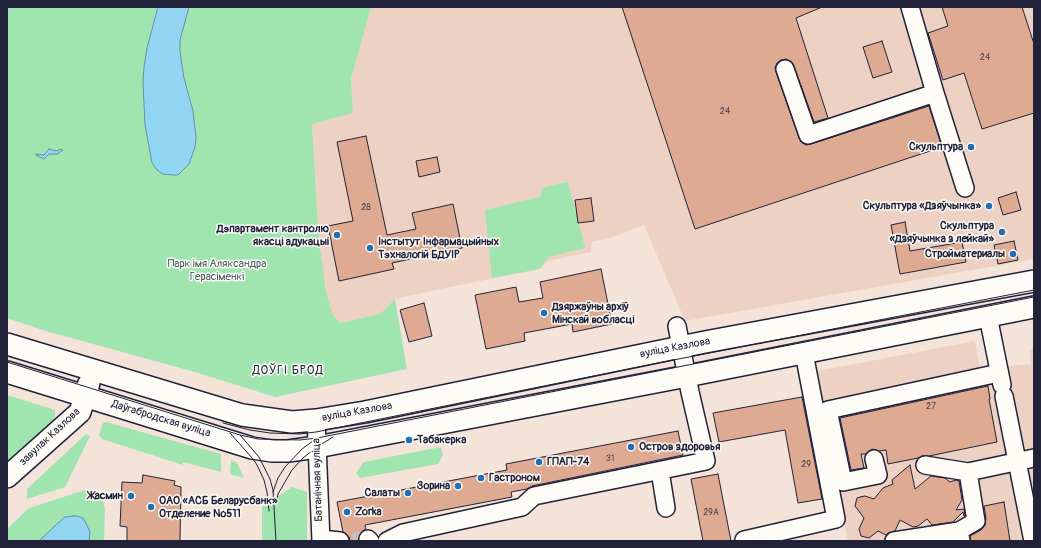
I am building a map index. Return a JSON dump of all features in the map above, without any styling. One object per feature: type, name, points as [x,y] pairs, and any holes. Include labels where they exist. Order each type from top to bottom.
[{"type":"main road","name":"вуліца Казлова","points":[[316,420],[365,412],[681,347],[1034,281]]},
{"type":"main road","points":[[317,447],[687,376],[1034,307]]},
{"type":"main road","points":[[7,344],[92,371],[242,414],[292,422],[316,420]]},
{"type":"main road","name":"завулак Казлова","points":[[7,477],[80,412],[92,371]]},
{"type":"main road","name":"Даўгабродская вуліца","points":[[7,372],[252,448],[272,451],[288,451],[317,447]]},
{"type":"street","points":[[910,7],[935,93],[966,188]]},
{"type":"street","points":[[785,69],[808,135],[935,93]]},
{"type":"street","points":[[988,316],[1033,541]]},
{"type":"street","points":[[387,541],[403,533],[522,507],[534,496],[706,461],[677,326]]},
{"type":"street","points":[[744,540],[836,520],[804,353]]},
{"type":"street","points":[[874,459],[878,475],[843,482],[828,410],[1002,386]]},
{"type":"street","name":"Батанічная вуліца","points":[[316,420],[321,540]]},
{"type":"street","points":[[925,465],[968,472],[1034,458]]},
{"type":"street","points":[[660,471],[666,508]]},
{"type":"street","points":[[894,541],[960,536],[976,521],[968,472]]},
{"type":"street","points":[[321,540],[340,541]]},
{"type":"shaded area","points":[[371,7],[1034,7],[1034,259],[685,321],[644,225],[610,238],[592,242],[591,252],[548,261],[540,269],[395,299],[381,314],[341,323],[332,314],[326,291],[319,240],[312,123],[353,113],[351,79]]},
{"type":"shaded area","points":[[975,341],[980,370],[1031,364],[1029,350],[1034,349],[1034,541],[848,541],[813,372]]},
{"type":"green space","name":"Парк імя Аляксандра Герасіменкі","points":[[7,7],[158,7],[147,48],[144,67],[143,82],[145,125],[152,163],[173,175],[184,170],[193,154],[196,138],[193,111],[184,78],[180,52],[180,40],[189,7],[371,7],[351,79],[353,113],[312,124],[319,240],[326,291],[332,314],[341,323],[380,314],[395,299],[407,369],[275,397],[195,372],[46,331],[7,318]]},
{"type":"green space","points":[[568,182],[585,248],[548,257],[540,269],[492,278],[485,210],[540,197],[542,189],[545,187]]},
{"type":"green space","points":[[980,327],[981,330],[811,363],[810,357]]},
{"type":"green space","points":[[7,395],[55,410],[55,416],[51,426],[7,465]]},
{"type":"green space","points":[[106,422],[221,454],[221,472],[183,462],[183,465],[102,439],[99,435],[103,423]]},
{"type":"green space","points":[[86,434],[90,436],[65,487],[27,499],[27,489]]},
{"type":"green space","points":[[441,447],[443,455],[438,464],[360,478],[356,473],[364,462]]},
{"type":"green space","points":[[231,460],[237,463],[244,478],[230,474]]},
{"type":"green space","points":[[292,487],[307,492],[307,541],[262,541],[262,507]]},
{"type":"green space","points":[[85,490],[96,493],[102,498],[105,508],[104,541],[7,541],[7,529],[29,508]]},
{"type":"water","points":[[158,7],[189,7],[180,40],[180,52],[184,78],[193,111],[196,138],[195,147],[189,164],[178,175],[163,174],[157,170],[152,163],[145,125],[143,82],[144,67],[147,48]]},
{"type":"water","points":[[49,149],[56,151],[61,149],[63,150],[57,154],[49,154],[44,159],[36,155],[44,155]]},
{"type":"water","points":[[78,516],[84,519],[90,532],[89,541],[39,541],[65,517]]},
{"type":"building","points":[[622,7],[822,7],[796,18],[828,118],[814,122],[792,62],[786,59],[781,60],[777,63],[775,68],[801,142],[806,145],[811,144],[929,106],[942,147],[695,229]]},
{"type":"building","points":[[942,7],[1022,7],[1034,44],[1034,113],[982,129],[964,73],[943,80],[928,33],[948,26]]},
{"type":"building","points":[[882,41],[892,72],[873,78],[863,47]]},
{"type":"building","points":[[366,136],[387,235],[416,229],[412,213],[453,204],[462,248],[392,263],[394,269],[339,281],[328,226],[353,221],[337,142]]},
{"type":"building","points":[[437,157],[440,172],[419,177],[416,161]]},
{"type":"building","points":[[1016,192],[1021,210],[1003,215],[998,198]]},
{"type":"building","points":[[591,198],[594,221],[578,223],[575,200]]},
{"type":"building","points":[[905,222],[910,251],[962,242],[966,262],[900,274],[891,225]]},
{"type":"building","points":[[1014,241],[1018,260],[998,264],[994,245]]},
{"type":"building","name":"Дзяржаўны архіў Мінскай вобласці","points":[[601,269],[612,324],[573,332],[572,324],[524,333],[525,341],[486,349],[475,295],[516,287],[519,302],[543,298],[540,282]]},
{"type":"building","points":[[424,303],[432,336],[409,342],[400,310]]},
{"type":"building","points":[[988,386],[997,442],[888,464],[886,450],[879,451],[872,449],[866,454],[861,454],[864,468],[851,470],[840,418]]},
{"type":"building","points":[[802,397],[822,499],[798,503],[785,430],[719,442],[713,413]]},
{"type":"building","points":[[678,431],[683,455],[532,486],[527,489],[511,492],[512,497],[365,525],[366,529],[358,536],[358,541],[350,541],[349,537],[343,532],[337,502],[507,470],[506,464]]},
{"type":"building","points":[[910,465],[915,489],[931,476],[945,478],[950,482],[956,480],[959,481],[962,500],[956,510],[964,509],[965,516],[963,512],[953,522],[932,525],[927,519],[918,526],[913,527],[900,520],[895,531],[886,535],[878,531],[869,538],[861,536],[859,529],[864,518],[855,506],[857,498],[865,496],[874,499],[883,488],[893,484],[892,480]]},
{"type":"building","points":[[718,474],[731,541],[703,541],[691,479]]},
{"type":"building","name":"ОАО «АСБ Беларусбанк» Отделение №511","points":[[143,475],[175,481],[174,485],[181,487],[180,541],[127,541],[127,527],[120,526],[122,482],[142,483]]},
{"type":"building","points":[[1004,502],[1010,541],[971,541],[970,536],[981,530],[985,525],[986,519],[984,506]]},
{"type":"tunnel","points":[[353,541],[368,539]]},
{"type":"tram line","points":[[223,423],[250,430],[270,433],[300,434],[316,432],[663,362],[1034,290]]},
{"type":"tram line","points":[[7,362],[240,435],[258,439],[300,440],[317,438],[1034,297]]},
{"type":"tram line","points":[[230,433],[257,465],[264,480],[269,511]]},
{"type":"tram line","points":[[240,435],[259,457],[270,479],[273,490],[276,541]]},
{"type":"tram line","points":[[276,503],[278,494],[292,470],[303,458],[333,437]]},
{"type":"tram line","points":[[273,492],[278,478],[285,467],[302,449],[317,438]]},
{"type":"place","name":"Скульптура","points":[[971,147]]},
{"type":"place","name":"Скульптура «Дзяўчынка»","points":[[989,206]]},
{"type":"place","name":"Скульптура «Дзяўчынка з лейкай»","points":[[1002,232]]},
{"type":"place","name":"Дэпартамент кантролю якасці адукацыі","points":[[337,235]]},
{"type":"place","name":"Інстытут Інфармацыйных Тэхналогій БДУІР","points":[[370,248]]},
{"type":"place","name":"Стройматериалы","points":[[1013,254]]},
{"type":"place","name":"Дзяржаўны архіў Мінскай вобласці","points":[[544,313]]},
{"type":"place","name":"Табакерка","points":[[409,440]]},
{"type":"place","name":"Остров здоровья","points":[[631,447]]},
{"type":"place","name":"ГПАП-74","points":[[539,462]]},
{"type":"place","name":"Гастроном","points":[[481,478]]},
{"type":"place","name":"Зорина","points":[[458,486]]},
{"type":"place","name":"Салаты","points":[[408,493]]},
{"type":"place","name":"Жасмин","points":[[131,496]]},
{"type":"place","name":"ОАО «АСБ Беларусбанк» Отделение №511","points":[[151,507]]},
{"type":"place","name":"Zorka","points":[[347,512]]},
{"type":"district","name":"ДОЎГІ БРОД","points":[[288,371]]}]
